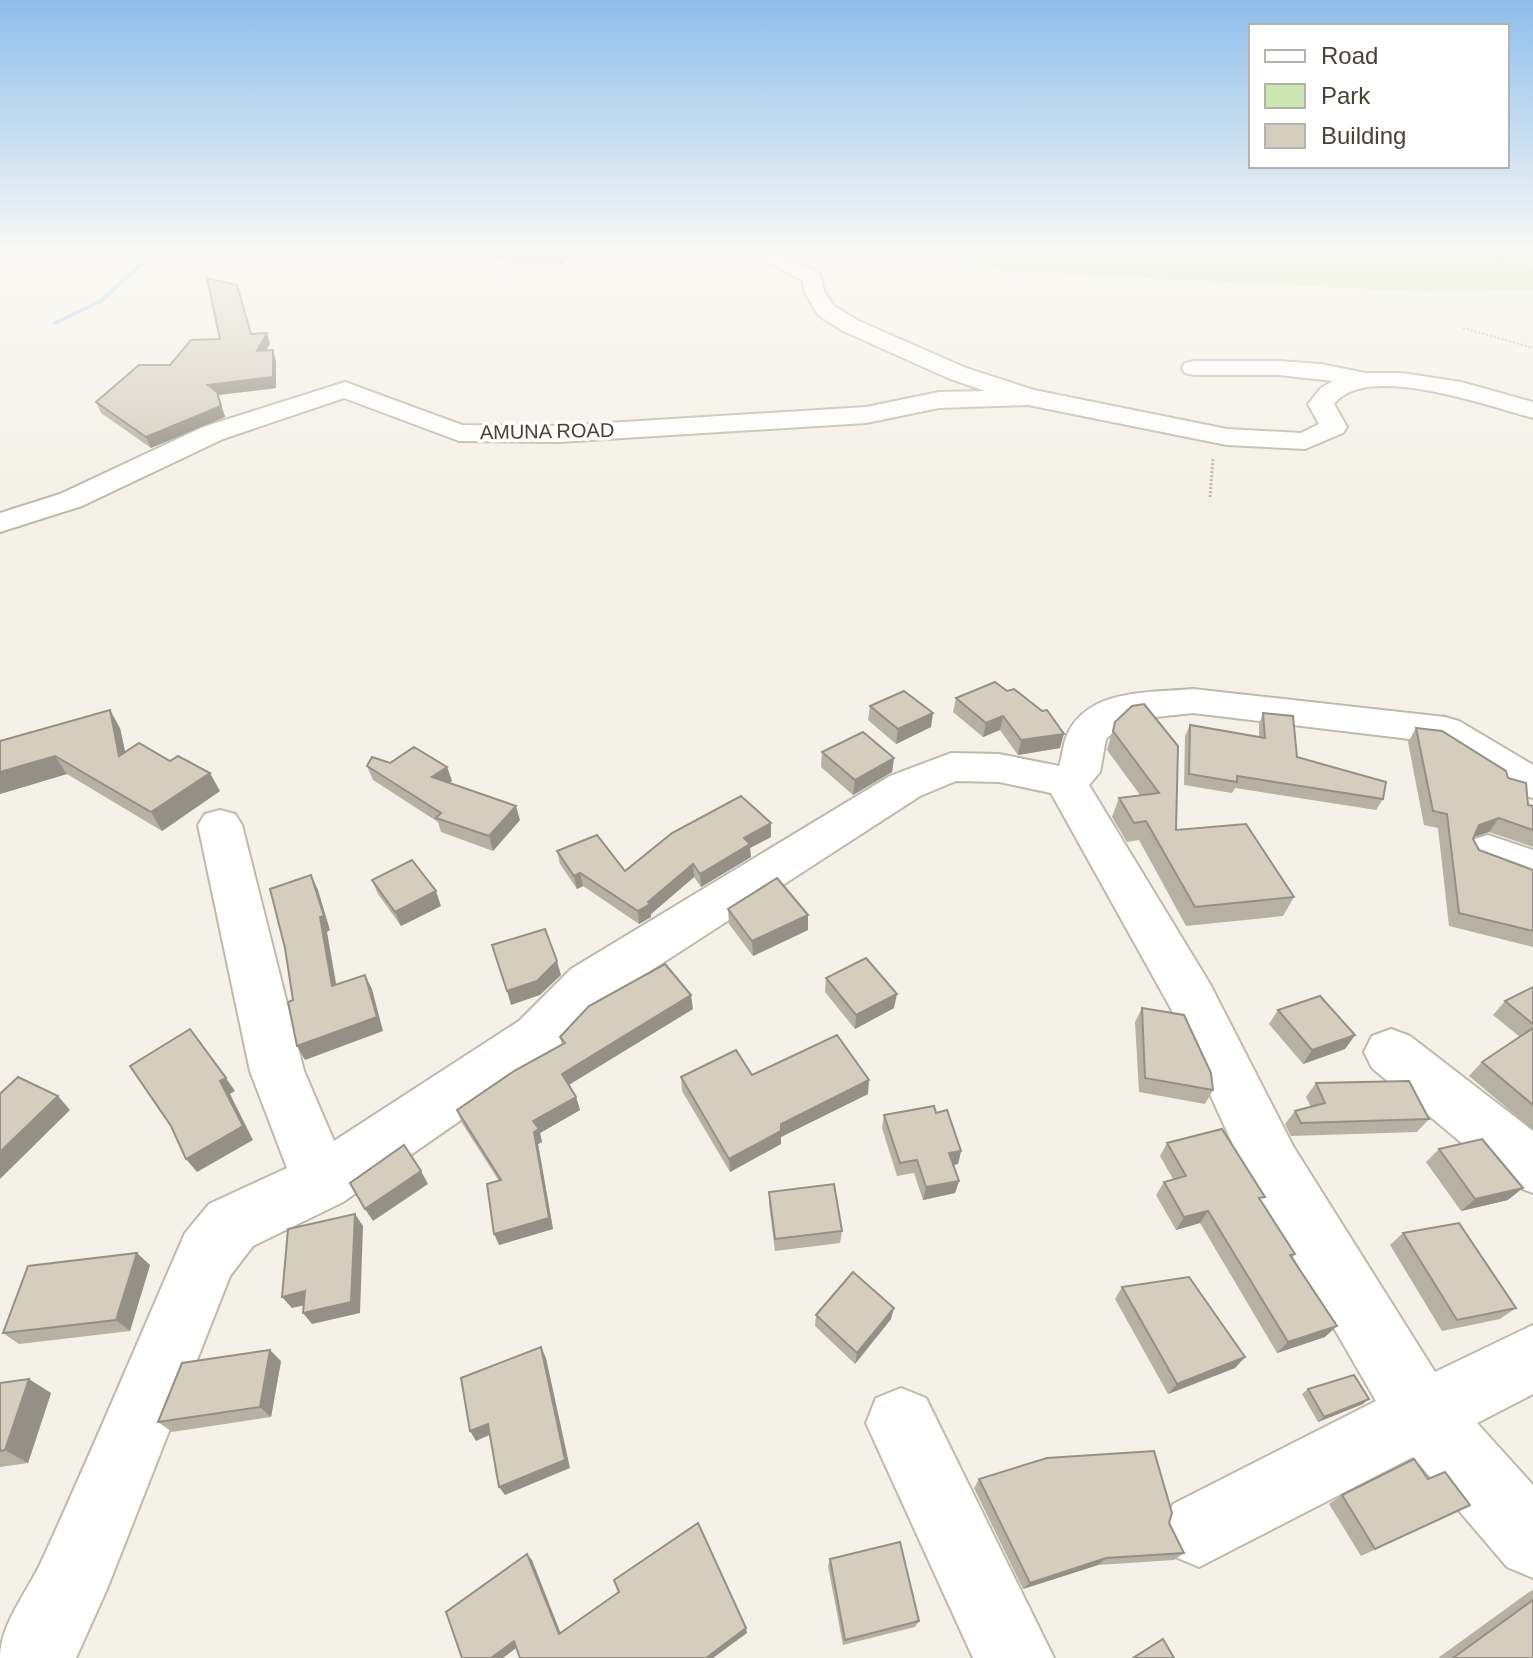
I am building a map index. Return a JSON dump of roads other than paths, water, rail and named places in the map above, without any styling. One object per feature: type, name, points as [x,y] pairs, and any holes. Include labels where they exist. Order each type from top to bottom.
[{"type":"street","points":[[859,329],[957,373],[1028,397],[1215,434],[1305,441],[1334,427],[1321,404],[1334,389],[1362,380]]},
{"type":"street","points":[[1194,368],[1269,366],[1533,385]]},
{"type":"street","points":[[1331,372],[1362,380],[1454,386],[1533,410]]},
{"type":"street","name":"AMUNA ROAD","points":[[0,523],[71,500],[213,433],[345,390],[459,433],[559,434],[866,415],[939,400],[1028,397]]},
{"type":"street","points":[[1066,782],[1079,772],[1087,734],[1116,709],[1193,701],[1445,730],[1532,784]]},
{"type":"street","points":[[34,1658],[69,1589],[207,1255],[231,1225],[322,1182],[538,1037],[589,984],[905,786],[951,767],[999,768],[1066,782],[1192,999],[1272,1165],[1422,1414],[1533,1541]]},
{"type":"street","points":[[220,825],[277,1071],[322,1182]]},
{"type":"street","points":[[1488,851],[1533,868]]},
{"type":"street","points":[[1391,1052],[1533,1166]]},
{"type":"street","points":[[1199,1530],[1533,1358]]},
{"type":"street","points":[[901,1423],[1014,1658]]}]
